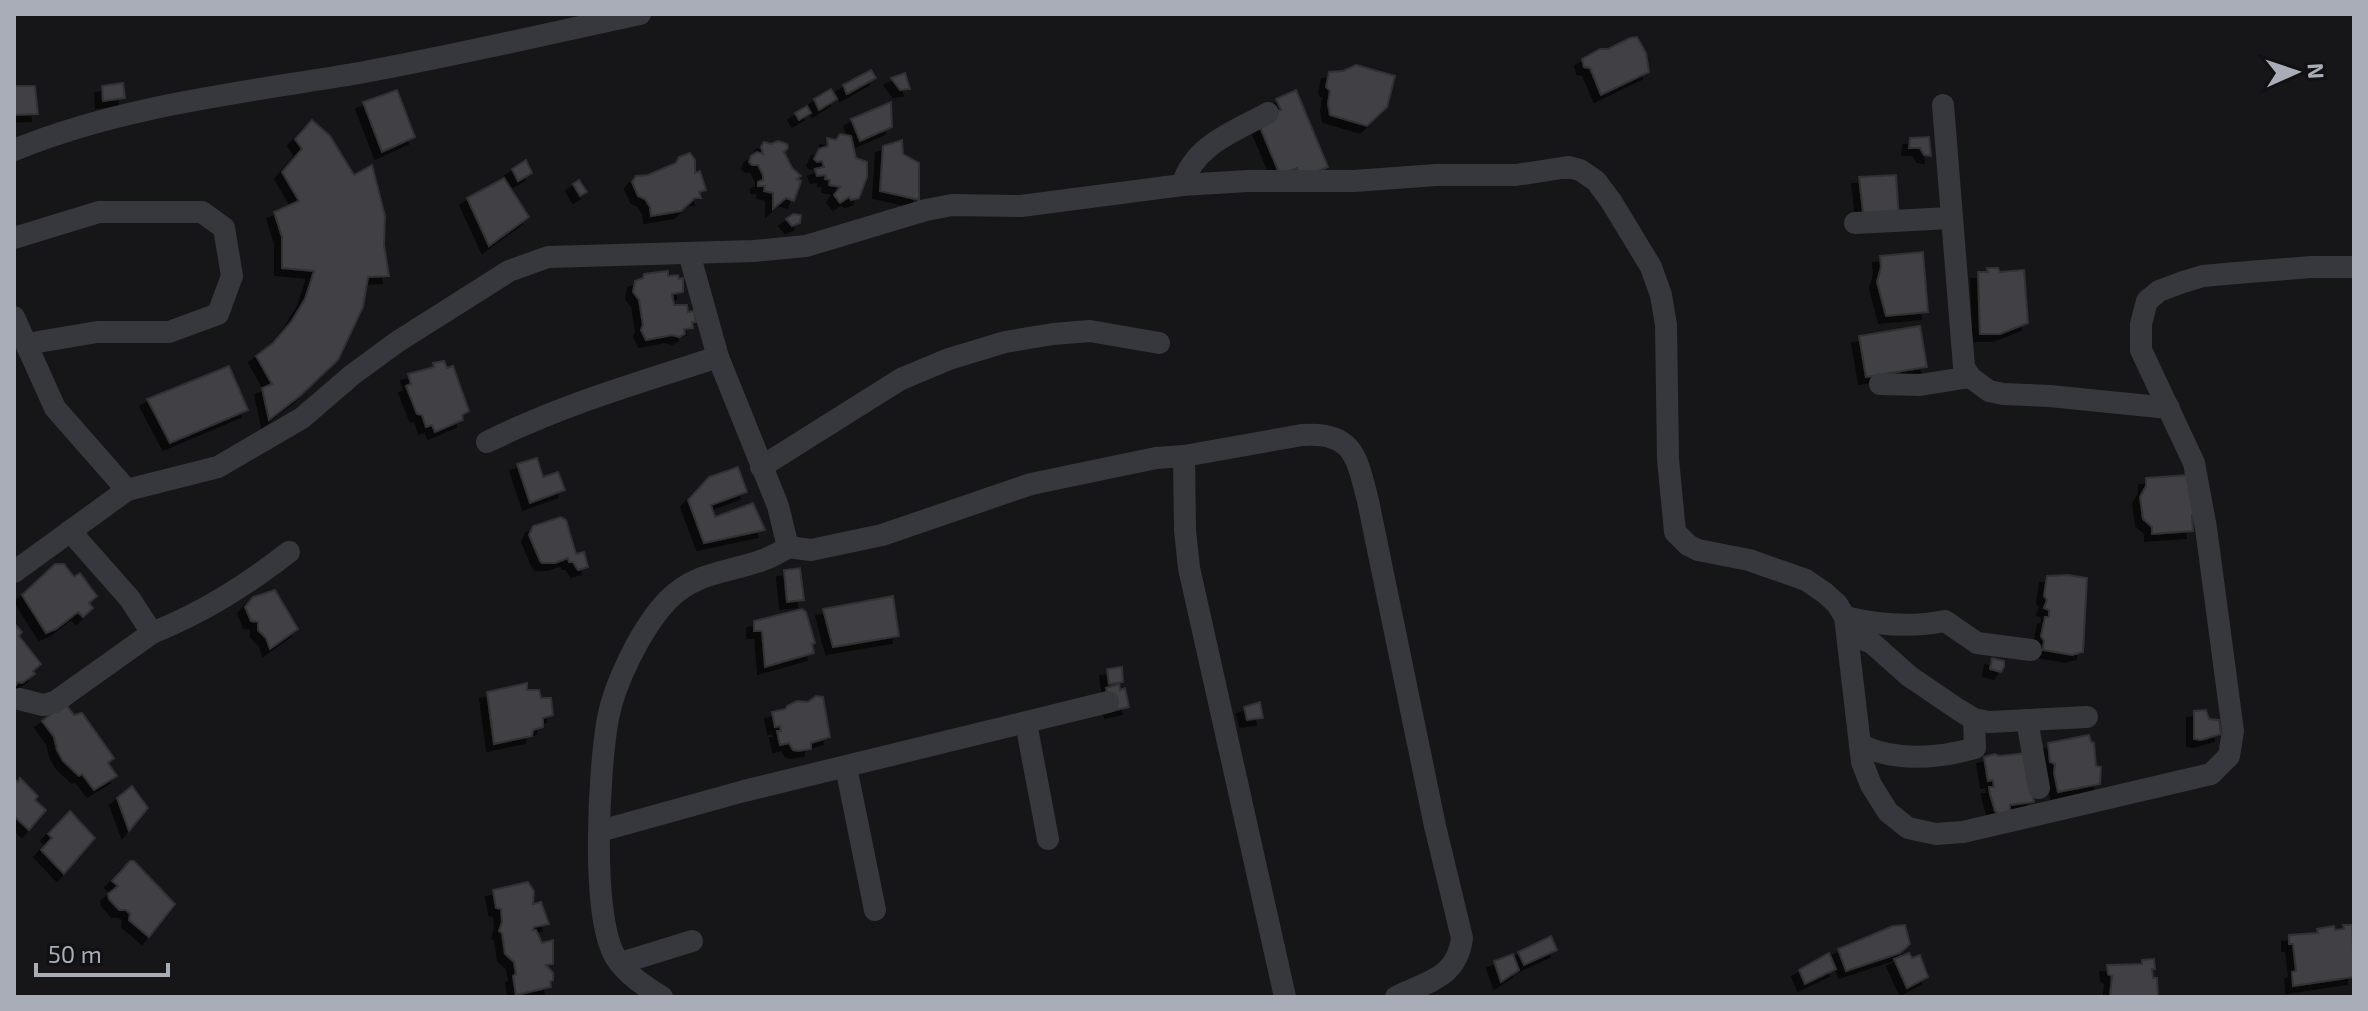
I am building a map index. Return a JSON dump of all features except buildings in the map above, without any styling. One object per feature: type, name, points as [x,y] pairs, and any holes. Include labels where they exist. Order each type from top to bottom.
[{"type":"street","points":[[14,150],[46,137],[169,103],[360,72],[640,14]]},
{"type":"street","points":[[1943,105],[1964,367],[1970,377],[1989,391],[2003,394],[2169,408]]},
{"type":"street","points":[[1182,185],[1186,173],[1205,147],[1268,113]]},
{"type":"street","points":[[14,572],[127,490],[218,467],[302,418],[397,342],[493,280],[525,263],[548,257],[754,251],[806,246],[952,205],[1021,206],[1182,185],[1516,175],[1568,167],[1580,170],[1596,181],[1632,233],[1651,267],[1661,295],[1666,325],[1668,459],[1675,532],[1698,550],[1749,560],[1806,580],[1831,598],[1846,626],[1862,762],[1871,785],[1888,812],[1908,828],[1936,834],[1982,828],[2051,809],[2211,774],[2229,756],[2233,731],[2206,528],[2194,463],[2141,350],[2141,324],[2147,301],[2159,291],[2203,276],[2312,267],[2354,267]]},
{"type":"street","points":[[14,238],[99,212],[202,212],[224,228],[232,276],[218,314],[181,328],[169,332],[97,332],[38,342],[28,348]]},
{"type":"street","points":[[1855,223],[1950,218]]},
{"type":"street","points":[[689,253],[718,357],[778,506],[788,547]]},
{"type":"street","points":[[14,317],[55,408],[127,490]]},
{"type":"street","points":[[761,467],[901,379],[949,359],[991,346],[1053,334],[1090,331],[1159,343]]},
{"type":"street","points":[[487,442],[522,424],[718,357]]},
{"type":"street","points":[[1880,384],[1920,385],[1970,377]]},
{"type":"street","points":[[662,997],[643,985],[621,963],[608,940],[601,909],[602,776],[608,716],[629,661],[646,627],[686,584],[709,574],[759,563],[788,547],[811,550],[882,535],[1031,484],[1156,458],[1319,433],[1337,437],[1349,447],[1358,463],[1435,826],[1462,938],[1459,956],[1453,967],[1396,997]]},
{"type":"street","points":[[1184,456],[1189,568],[1285,997]]},
{"type":"street","points":[[70,531],[130,599],[152,633]]},
{"type":"street","points":[[19,699],[43,705],[55,702],[152,633],[243,588],[289,552]]},
{"type":"street","points":[[1846,626],[1863,622],[1917,626],[1945,621],[1977,643],[2031,650]]},
{"type":"street","points":[[1846,626],[1872,643],[1909,676],[1974,719],[1989,722],[2087,717]]},
{"type":"street","points":[[600,831],[744,791],[1108,702]]},
{"type":"street","points":[[1860,745],[1882,755],[1923,758],[1953,754],[1975,748],[1974,719]]},
{"type":"street","points":[[2027,720],[2039,788]]},
{"type":"street","points":[[1026,723],[1048,839]]},
{"type":"street","points":[[846,767],[875,910]]},
{"type":"street","points":[[621,963],[692,941]]}]
